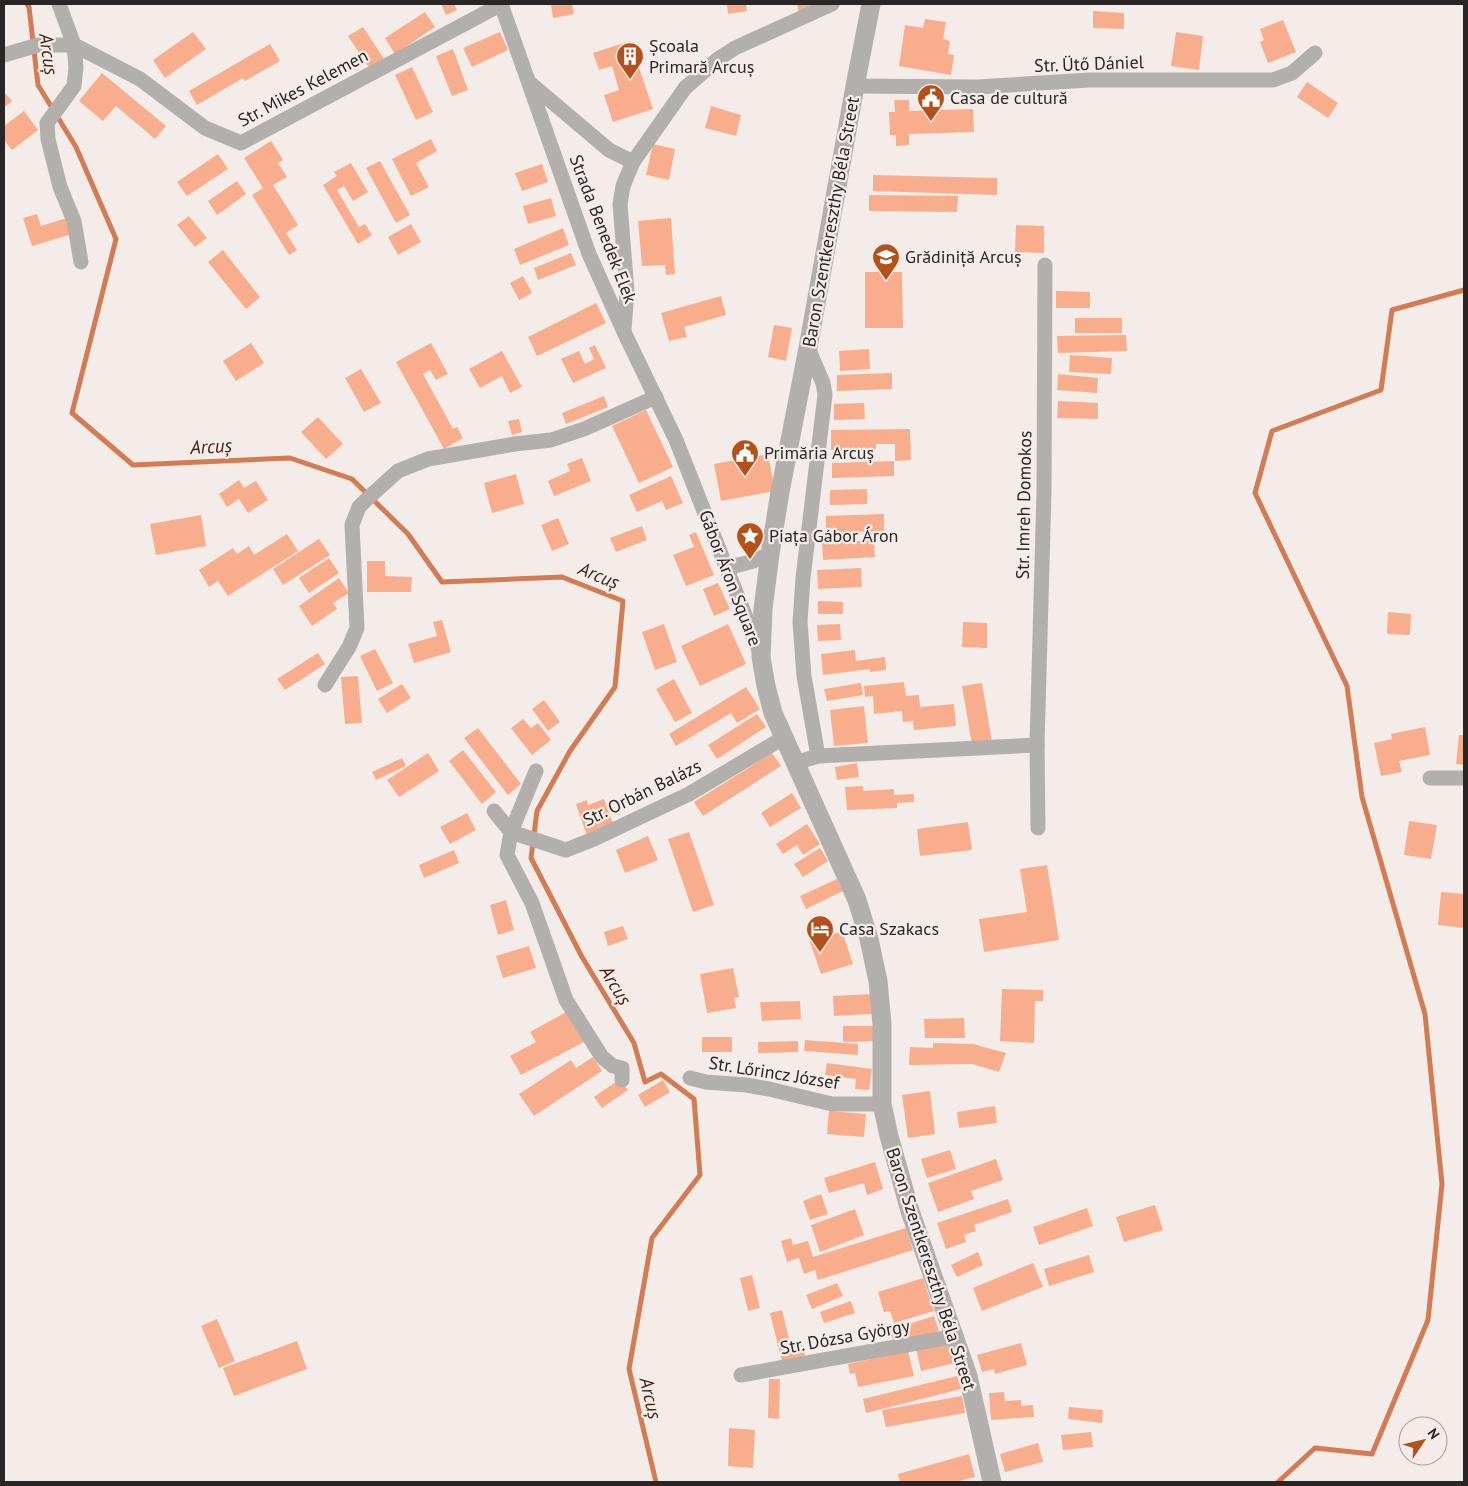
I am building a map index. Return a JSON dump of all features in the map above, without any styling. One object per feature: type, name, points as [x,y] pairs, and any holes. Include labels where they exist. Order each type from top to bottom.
[{"type":"street","points":[[59,4],[74,46],[76,67],[74,86],[47,123],[48,139],[60,188],[74,221],[81,262]]},
{"type":"street","name":"Str. Mikes Kelemen","points":[[4,55],[33,46],[74,46],[140,79],[205,128],[241,143],[501,4]]},
{"type":"street","name":"Strada Benedek Elek","points":[[501,4],[589,254],[685,462]]},
{"type":"street","points":[[624,332],[627,292],[620,204],[623,186],[632,162],[686,88],[718,59],[735,48],[832,4]]},
{"type":"street","name":"Baron Szentkereszthy Béla Street","points":[[790,440],[855,86],[872,4]]},
{"type":"street","name":"Str. Ütő Dániel","points":[[855,86],[977,87],[1090,80],[1273,80],[1292,72],[1315,53]]},
{"type":"street","points":[[530,83],[609,150],[632,162]]},
{"type":"street","name":"Str. Imreh Domokos","points":[[1038,828],[1037,745],[1044,492],[1046,265]]},
{"type":"street","points":[[808,348],[823,384],[825,395],[802,578],[800,622],[804,676],[818,756]]},
{"type":"street","points":[[325,685],[349,647],[357,628],[352,525],[359,507],[398,471],[428,459],[515,444],[551,440],[584,430],[656,398]]},
{"type":"street","name":"Gábor Áron Square","points":[[761,657],[763,609],[770,554],[790,440]]},
{"type":"street","name":"Gábor Áron Square","points":[[685,462],[761,657]]},
{"type":"street","points":[[726,567],[749,563],[770,554]]},
{"type":"street","name":"Baron Szentkereszthy Béla Street","points":[[761,657],[773,713],[857,900],[869,939],[878,980],[882,1024],[882,1104],[889,1136],[910,1211],[956,1336],[968,1376],[992,1482]]},
{"type":"street","name":"Str. Orbán Balázs","points":[[511,832],[566,850],[594,839],[689,794],[783,738]]},
{"type":"street","points":[[795,763],[818,756],[1037,745]]},
{"type":"street","points":[[536,771],[511,832],[507,855],[532,903],[566,1000],[602,1057],[613,1066],[622,1068],[622,1080]]},
{"type":"street","points":[[1430,778],[1464,778]]},
{"type":"street","points":[[494,811],[511,832]]},
{"type":"street","name":"Str. Lőrincz József","points":[[690,1078],[706,1082],[746,1085],[832,1104],[882,1104]]},
{"type":"street","name":"Str. Dózsa György","points":[[741,1375],[956,1336]]},
{"type":"building","points":[[441,4],[454,4],[457,10],[446,15]]},
{"type":"building","points":[[551,4],[572,4],[574,14],[553,18]]},
{"type":"building","points":[[727,4],[746,4],[747,11],[728,14]]},
{"type":"building","points":[[797,4],[821,4],[799,13]]},
{"type":"building","points":[[1093,11],[1124,13],[1124,29],[1093,28]]},
{"type":"building","points":[[425,12],[435,27],[395,54],[385,38]]},
{"type":"building","points":[[925,19],[946,22],[943,39],[950,41],[948,54],[954,55],[951,75],[899,66],[905,25],[923,28]]},
{"type":"building","points":[[1283,20],[1296,52],[1268,63],[1260,42],[1264,40],[1260,29]]},
{"type":"building","points":[[363,27],[384,59],[370,69],[348,36]]},
{"type":"building","points":[[193,32],[206,49],[165,78],[153,60]]},
{"type":"building","points":[[500,32],[508,50],[472,67],[463,48]]},
{"type":"building","points":[[1176,32],[1203,36],[1199,70],[1171,66]]},
{"type":"building","name":"Școala Primară Arcuș","points":[[630,41],[653,109],[613,122],[604,95],[619,90],[612,66],[599,70],[593,53]]},
{"type":"building","points":[[270,44],[280,61],[245,81],[243,78],[197,105],[189,91]]},
{"type":"building","points":[[453,49],[468,90],[452,96],[436,56]]},
{"type":"building","points":[[412,67],[433,112],[416,120],[395,75]]},
{"type":"building","points":[[102,73],[166,126],[155,139],[116,106],[103,121],[79,101]]},
{"type":"building","points":[[1307,82],[1338,103],[1328,118],[1297,97]]},
{"type":"building","points":[[4,92],[12,101],[4,108]]},
{"type":"building","name":"Casa de cultură","points":[[894,100],[909,100],[909,111],[973,109],[974,132],[909,134],[909,145],[896,146],[896,135],[890,135],[889,112],[895,112]]},
{"type":"building","points":[[711,106],[741,115],[736,136],[705,128]]},
{"type":"building","points":[[24,111],[38,130],[12,150],[4,140],[4,126]]},
{"type":"building","points":[[431,139],[437,151],[416,163],[429,187],[411,196],[392,159]]},
{"type":"building","points":[[271,141],[283,160],[278,163],[287,177],[273,185],[298,225],[286,233],[297,250],[289,255],[252,195],[263,188],[244,158]]},
{"type":"building","points":[[653,144],[675,149],[669,180],[646,175]]},
{"type":"building","points":[[218,154],[228,169],[187,196],[177,182]]},
{"type":"building","points":[[380,161],[410,215],[396,223],[366,168]]},
{"type":"building","points":[[351,163],[368,192],[353,201],[344,186],[337,190],[359,227],[365,224],[372,235],[358,244],[323,185],[337,176],[334,172]]},
{"type":"building","points":[[542,164],[548,182],[522,191],[515,173]]},
{"type":"building","points":[[873,175],[997,178],[997,195],[873,191]]},
{"type":"building","points":[[237,181],[246,194],[217,215],[208,201]]},
{"type":"building","points":[[869,195],[958,196],[957,212],[869,211]]},
{"type":"building","points":[[551,198],[556,216],[528,224],[523,206]]},
{"type":"building","points":[[37,214],[41,226],[67,218],[72,234],[32,246],[23,218]]},
{"type":"building","points":[[189,216],[207,238],[195,247],[177,225]]},
{"type":"building","points":[[671,218],[675,274],[666,275],[665,265],[642,266],[638,221]]},
{"type":"building","points":[[411,224],[421,242],[398,255],[388,237]]},
{"type":"building","points":[[1016,225],[1044,226],[1044,253],[1015,252]]},
{"type":"building","points":[[563,228],[569,245],[520,265],[514,249]]},
{"type":"building","points":[[223,250],[260,297],[246,309],[208,262]]},
{"type":"building","points":[[571,253],[576,265],[538,280],[534,268]]},
{"type":"building","points":[[865,272],[902,272],[903,328],[865,328]]},
{"type":"building","points":[[523,276],[532,293],[519,300],[510,283]]},
{"type":"building","points":[[1056,291],[1090,292],[1090,308],[1056,308]]},
{"type":"building","points":[[721,296],[726,315],[684,327],[687,337],[669,341],[661,313]]},
{"type":"building","points":[[596,303],[606,323],[537,356],[528,337]]},
{"type":"building","points":[[1075,318],[1122,318],[1122,333],[1075,333]]},
{"type":"building","points":[[774,325],[792,328],[786,361],[768,357]]},
{"type":"building","points":[[1126,335],[1127,351],[1058,353],[1057,336]]},
{"type":"building","points":[[251,343],[264,363],[236,381],[223,361]]},
{"type":"building","points":[[431,343],[448,374],[436,380],[430,370],[423,374],[453,429],[457,427],[463,438],[444,449],[396,362]]},
{"type":"building","points":[[595,345],[606,368],[573,383],[561,359],[579,351],[585,364],[594,359],[589,348]]},
{"type":"building","points":[[869,349],[870,369],[840,371],[839,351]]},
{"type":"building","points":[[502,351],[522,387],[510,393],[502,376],[480,388],[469,369]]},
{"type":"building","points":[[1070,355],[1112,358],[1111,374],[1069,372]]},
{"type":"building","points":[[361,369],[381,403],[364,412],[345,378]]},
{"type":"building","points":[[892,373],[892,389],[837,391],[837,375]]},
{"type":"building","points":[[1058,374],[1098,378],[1097,393],[1057,390]]},
{"type":"building","points":[[604,396],[608,407],[566,424],[562,413]]},
{"type":"building","points":[[1058,401],[1098,403],[1098,419],[1057,418]]},
{"type":"building","points":[[864,403],[865,419],[834,420],[834,404]]},
{"type":"building","points":[[646,410],[673,467],[639,483],[612,426]]},
{"type":"building","points":[[318,417],[343,444],[326,459],[301,432]]},
{"type":"building","points":[[519,419],[522,432],[512,435],[508,421]]},
{"type":"building","points":[[910,429],[911,460],[895,461],[895,444],[876,444],[876,449],[831,450],[831,430]]},
{"type":"building","name":"Primăria Arcuș","points":[[768,454],[775,491],[721,501],[714,464]]},
{"type":"building","points":[[582,458],[591,481],[554,496],[548,481],[570,471],[567,464]]},
{"type":"building","points":[[894,461],[894,476],[832,478],[832,463]]},
{"type":"building","points":[[516,474],[524,504],[492,513],[484,483]]},
{"type":"building","points":[[671,476],[683,503],[666,510],[662,501],[637,512],[629,495]]},
{"type":"building","points":[[239,480],[244,488],[256,481],[268,500],[248,513],[239,499],[227,507],[219,494]]},
{"type":"building","points":[[867,489],[867,504],[830,505],[830,490]]},
{"type":"building","points":[[884,514],[884,531],[826,533],[826,516]]},
{"type":"building","points":[[201,515],[206,546],[156,555],[150,524]]},
{"type":"building","points":[[558,518],[569,544],[552,551],[541,525]]},
{"type":"building","points":[[642,526],[647,540],[616,552],[610,538]]},
{"type":"building","points":[[696,532],[714,575],[686,586],[673,555],[694,547],[689,535]]},
{"type":"building","points":[[287,534],[298,551],[228,596],[218,581],[209,587],[199,570],[233,548],[237,554],[249,546],[254,555]]},
{"type":"building","points":[[319,539],[330,555],[283,585],[273,569]]},
{"type":"building","points":[[874,540],[875,557],[823,560],[822,543]]},
{"type":"building","points":[[329,558],[339,573],[309,593],[299,578]]},
{"type":"building","points":[[367,561],[385,561],[385,576],[412,577],[411,592],[367,592]]},
{"type":"building","points":[[861,568],[862,587],[818,589],[817,570]]},
{"type":"building","points":[[339,578],[349,593],[333,603],[337,609],[312,626],[299,606]]},
{"type":"building","points":[[718,583],[730,609],[714,616],[703,589]]},
{"type":"building","points":[[818,601],[843,602],[843,614],[818,614]]},
{"type":"building","points":[[1388,612],[1411,614],[1410,635],[1387,634]]},
{"type":"building","points":[[442,620],[451,652],[414,663],[408,644],[437,636],[433,622]]},
{"type":"building","points":[[963,622],[987,623],[987,648],[962,647]]},
{"type":"building","points":[[664,624],[677,662],[655,670],[642,632]]},
{"type":"building","points":[[728,624],[746,664],[700,686],[681,646]]},
{"type":"building","points":[[840,624],[841,640],[818,641],[817,625]]},
{"type":"building","points":[[375,649],[393,683],[377,691],[360,656]]},
{"type":"building","points":[[855,650],[856,661],[885,657],[886,670],[870,672],[870,669],[823,675],[821,654]]},
{"type":"building","points":[[318,653],[325,664],[285,690],[277,679]]},
{"type":"building","points":[[358,676],[362,723],[345,724],[341,677]]},
{"type":"building","points":[[674,679],[692,713],[675,722],[656,689]]},
{"type":"building","points":[[904,682],[906,696],[919,695],[920,707],[954,704],[956,726],[914,730],[913,721],[903,722],[902,711],[874,714],[873,696],[865,697],[864,686]]},
{"type":"building","points":[[861,683],[863,695],[827,701],[824,689]]},
{"type":"building","points":[[982,683],[992,742],[972,745],[962,686]]},
{"type":"building","points":[[402,684],[411,698],[387,713],[378,699]]},
{"type":"building","points":[[746,687],[760,709],[737,723],[731,713],[676,746],[669,734]]},
{"type":"building","points":[[544,700],[560,722],[548,731],[532,709]]},
{"type":"building","points":[[864,706],[868,743],[834,746],[830,710]]},
{"type":"building","points":[[757,714],[766,727],[717,759],[708,745]]},
{"type":"building","points":[[523,719],[531,728],[538,723],[551,740],[532,755],[511,728]]},
{"type":"building","points":[[1425,727],[1430,755],[1399,761],[1402,772],[1381,776],[1374,743],[1392,739],[1391,734]]},
{"type":"building","points":[[478,728],[521,784],[508,795],[464,738]]},
{"type":"building","points":[[1459,735],[1464,735],[1464,765],[1456,764]]},
{"type":"building","points":[[463,750],[496,792],[482,804],[449,761]]},
{"type":"building","points":[[428,753],[439,771],[399,797],[387,780]]},
{"type":"building","points":[[772,753],[781,766],[703,816],[694,802]]},
{"type":"building","points":[[402,758],[406,766],[376,780],[372,772]]},
{"type":"building","points":[[857,763],[859,777],[837,780],[835,767]]},
{"type":"building","points":[[863,786],[863,791],[894,789],[894,795],[914,794],[914,802],[897,803],[897,808],[847,810],[845,787]]},
{"type":"building","points":[[792,793],[801,808],[770,827],[761,813]]},
{"type":"building","points":[[604,799],[614,826],[587,836],[576,804],[587,800],[588,805]]},
{"type":"building","points":[[467,813],[476,830],[450,844],[440,827]]},
{"type":"building","points":[[1409,821],[1437,825],[1431,859],[1404,855]]},
{"type":"building","points":[[968,822],[972,850],[920,856],[917,829]]},
{"type":"building","points":[[807,824],[820,844],[803,855],[797,845],[783,854],[776,844]]},
{"type":"building","points":[[689,832],[714,905],[693,912],[668,839]]},
{"type":"building","points":[[648,836],[658,860],[625,873],[616,850]]},
{"type":"building","points":[[820,848],[828,861],[803,877],[794,864]]},
{"type":"building","points":[[454,850],[459,863],[424,878],[419,865]]},
{"type":"building","points":[[1047,865],[1059,940],[984,952],[979,919],[1027,912],[1020,869]]},
{"type":"building","points":[[837,879],[843,891],[806,909],[800,896]]},
{"type":"building","points":[[1441,892],[1464,894],[1464,928],[1438,925]]},
{"type":"building","points":[[506,900],[514,930],[498,935],[490,905]]},
{"type":"building","points":[[623,926],[628,939],[608,946],[604,932]]},
{"type":"building","points":[[842,931],[853,964],[821,974],[810,942]]},
{"type":"building","points":[[529,946],[536,968],[503,978],[496,956]]},
{"type":"building","points":[[733,968],[739,997],[734,998],[736,1008],[707,1013],[700,974]]},
{"type":"building","points":[[1002,989],[1043,990],[1043,1001],[1035,1001],[1034,1043],[1000,1041]]},
{"type":"building","points":[[872,994],[872,1014],[834,1016],[833,996]]},
{"type":"building","points":[[800,1001],[801,1019],[762,1021],[760,1002]]},
{"type":"building","points":[[568,1011],[584,1042],[521,1075],[510,1056],[536,1042],[530,1032]]},
{"type":"building","points":[[964,1018],[965,1038],[925,1038],[924,1019]]},
{"type":"building","points":[[843,1026],[873,1026],[873,1041],[843,1042]]},
{"type":"building","points":[[702,1037],[732,1037],[732,1052],[702,1052]]},
{"type":"building","points":[[805,1040],[858,1044],[858,1055],[804,1051]]},
{"type":"building","points":[[798,1041],[798,1052],[758,1053],[758,1042]]},
{"type":"building","points":[[933,1043],[973,1044],[1006,1053],[999,1072],[972,1064],[909,1065],[910,1047],[933,1048]]},
{"type":"building","points":[[593,1057],[602,1071],[534,1116],[519,1094],[571,1060],[576,1068]]},
{"type":"building","points":[[827,1063],[872,1069],[869,1090],[855,1089],[856,1079],[825,1075]]},
{"type":"building","points":[[620,1079],[628,1090],[602,1108],[594,1097]]},
{"type":"building","points":[[663,1080],[670,1092],[645,1107],[638,1095]]},
{"type":"building","points":[[930,1091],[935,1134],[908,1138],[902,1095]]},
{"type":"building","points":[[995,1106],[997,1123],[959,1128],[957,1112]]},
{"type":"building","points":[[829,1111],[866,1114],[864,1137],[827,1134]]},
{"type":"building","points":[[950,1150],[956,1169],[927,1178],[921,1159]]},
{"type":"building","points":[[996,1159],[1003,1180],[971,1191],[974,1199],[938,1212],[928,1183]]},
{"type":"building","points":[[875,1162],[883,1189],[867,1195],[864,1183],[829,1193],[824,1178]]},
{"type":"building","points":[[821,1194],[828,1214],[810,1220],[803,1201]]},
{"type":"building","points":[[1008,1199],[1012,1212],[974,1225],[976,1231],[964,1235],[966,1242],[946,1249],[937,1223]]},
{"type":"building","points":[[1155,1205],[1163,1230],[1124,1242],[1116,1217]]},
{"type":"building","points":[[1087,1208],[1093,1226],[1039,1245],[1033,1227]]},
{"type":"building","points":[[855,1209],[864,1235],[820,1252],[811,1225]]},
{"type":"building","points":[[906,1228],[913,1250],[818,1280],[815,1270],[804,1274],[799,1258],[787,1262],[781,1241],[791,1238],[793,1245],[808,1241],[813,1257]]},
{"type":"building","points":[[978,1252],[983,1265],[957,1277],[951,1265]]},
{"type":"building","points":[[1089,1255],[1094,1272],[1049,1286],[1044,1269]]},
{"type":"building","points":[[1033,1263],[1043,1287],[982,1311],[973,1288]]},
{"type":"building","points":[[752,1275],[760,1308],[748,1311],[740,1278]]},
{"type":"building","points":[[923,1278],[934,1311],[894,1323],[890,1311],[884,1312],[878,1292]]},
{"type":"building","points":[[837,1283],[843,1296],[812,1309],[806,1295]]},
{"type":"building","points":[[851,1301],[855,1313],[824,1323],[820,1312]]},
{"type":"building","points":[[782,1310],[791,1347],[802,1344],[805,1356],[782,1361],[770,1313]]},
{"type":"building","points":[[934,1316],[939,1331],[912,1340],[894,1343],[890,1330]]},
{"type":"building","points":[[217,1319],[235,1361],[219,1368],[201,1326]]},
{"type":"building","points":[[297,1341],[307,1369],[234,1396],[223,1368]]},
{"type":"building","points":[[950,1341],[955,1363],[921,1371],[916,1348]]},
{"type":"building","points":[[1021,1343],[1027,1365],[995,1374],[994,1369],[982,1372],[977,1355]]},
{"type":"building","points":[[908,1351],[914,1376],[858,1387],[855,1373],[850,1374],[848,1364]]},
{"type":"building","points":[[957,1376],[961,1389],[866,1413],[863,1399]]},
{"type":"building","points":[[769,1379],[780,1379],[779,1419],[768,1418]]},
{"type":"building","points":[[1004,1392],[1005,1401],[1021,1400],[1021,1406],[1033,1405],[1034,1417],[991,1420],[989,1393]]},
{"type":"building","points":[[962,1396],[965,1413],[886,1427],[882,1410]]},
{"type":"building","points":[[1069,1407],[1103,1410],[1102,1423],[1068,1419]]},
{"type":"building","points":[[729,1428],[755,1430],[753,1468],[728,1466]]},
{"type":"building","points":[[1091,1432],[1093,1447],[1063,1450],[1061,1435]]},
{"type":"building","points":[[1038,1443],[1043,1462],[1005,1472],[1000,1454]]},
{"type":"building","points":[[969,1454],[975,1477],[956,1482],[900,1482],[898,1474]]},
{"type":"waterway","name":"Arcuș","points":[[27,4],[29,7],[38,85],[76,147],[116,239],[72,413],[133,465],[290,458],[352,479],[408,534],[442,582],[562,577],[623,601],[615,687],[570,751],[537,811],[531,858],[582,957],[634,1043],[645,1082],[661,1074],[694,1099],[700,1175],[652,1238],[629,1369],[656,1482]]},
{"type":"waterway","points":[[1278,1482],[1315,1448],[1372,1454],[1428,1320],[1442,1184],[1425,1014],[1362,797],[1347,686],[1255,493],[1272,431],[1381,390],[1392,310],[1464,290]]},
{"type":"place","name":"Școala Primară Arcuș","points":[[630,80]]},
{"type":"place","name":"Casa de cultură","points":[[931,122]]},
{"type":"place","name":"Grădiniță Arcuș","points":[[886,281]]},
{"type":"place","name":"Primăria Arcuș","points":[[745,477]]},
{"type":"place","name":"Piața Gábor Áron","points":[[750,560]]},
{"type":"place","name":"Casa Szakacs","points":[[820,953]]}]
